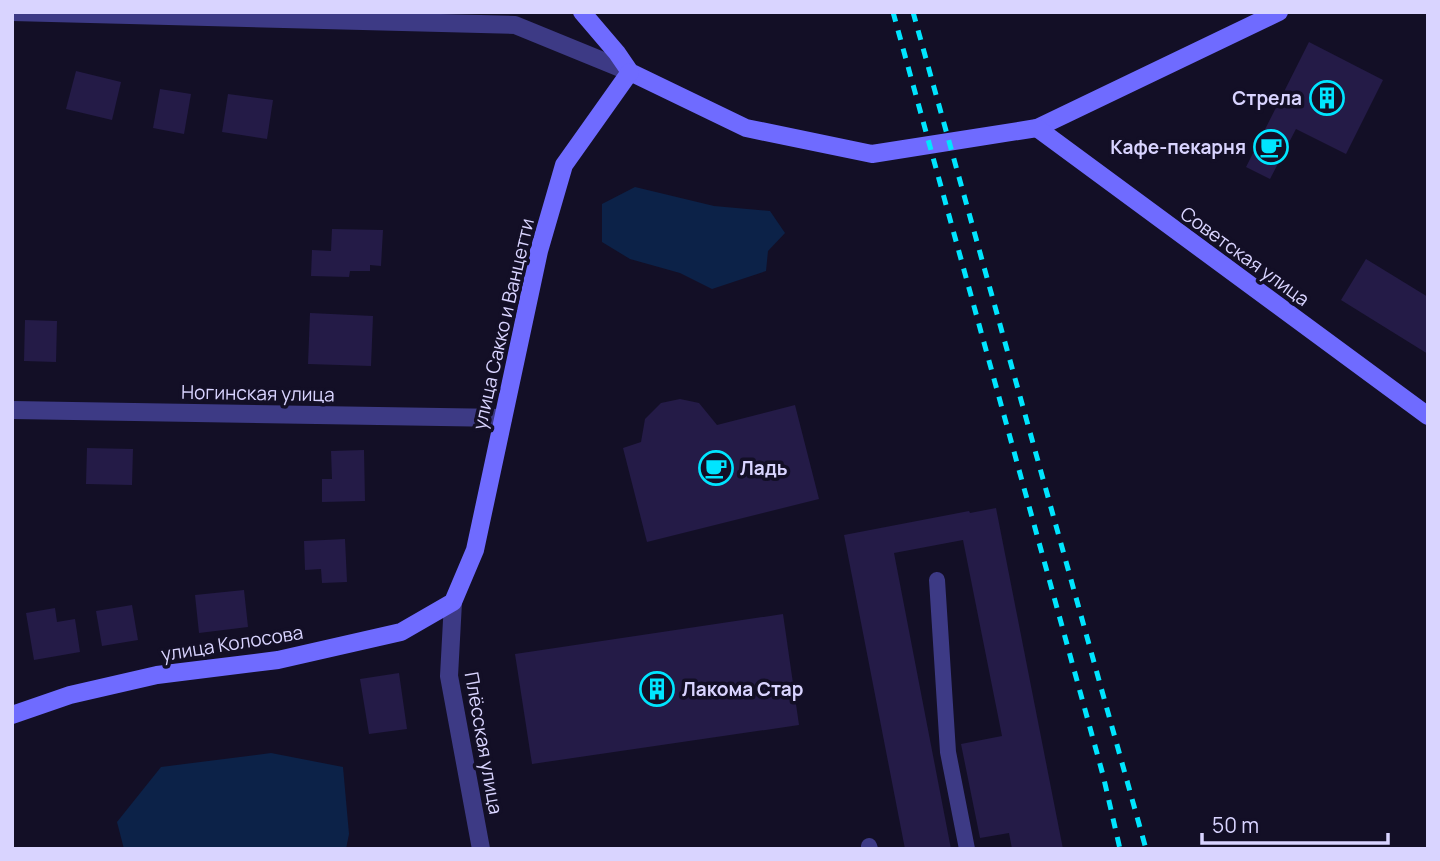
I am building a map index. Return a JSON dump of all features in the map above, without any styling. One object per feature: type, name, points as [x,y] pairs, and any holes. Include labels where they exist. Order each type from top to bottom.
[{"type":"main road","points":[[582,12],[630,72],[746,128],[872,154],[1037,128],[1279,12]]},
{"type":"main road","name":"улица Сакко и Ванцетти","points":[[453,603],[475,550],[539,251],[564,165],[630,72]]},
{"type":"main road","name":"Советская улица","points":[[1037,128],[1428,416]]},
{"type":"main road","name":"улица Колосова","points":[[12,715],[71,695],[157,675],[278,660],[401,632],[453,603]]},
{"type":"street","points":[[12,12],[515,25],[630,72]]},
{"type":"street","name":"Ногинская улица","points":[[12,410],[503,418]]},
{"type":"street","name":"Плёсская улица","points":[[453,603],[449,676],[481,849]]},
{"type":"lane","points":[[937,580],[948,752],[967,849]]},
{"type":"water","points":[[635,187],[714,206],[770,211],[785,233],[768,251],[766,271],[712,289],[680,273],[630,259],[602,242],[602,204]]},
{"type":"water","points":[[271,753],[343,767],[349,834],[346,849],[124,849],[117,822],[161,767]]},
{"type":"building","name":"Стрела","points":[[1309,42],[1383,80],[1346,154],[1296,129],[1270,179],[1246,167]]},
{"type":"building","points":[[76,71],[121,82],[112,120],[66,109]]},
{"type":"building","points":[[160,89],[191,94],[184,134],[153,128]]},
{"type":"building","points":[[228,94],[273,100],[267,139],[222,132]]},
{"type":"building","points":[[332,229],[383,230],[381,266],[370,265],[370,271],[350,271],[349,277],[311,276],[312,250],[331,251]]},
{"type":"building","points":[[1366,259],[1428,297],[1428,354],[1341,300]]},
{"type":"building","points":[[310,313],[373,316],[371,366],[308,364]]},
{"type":"building","points":[[25,320],[57,321],[56,362],[24,361]]},
{"type":"building","points":[[680,399],[699,403],[717,425],[795,405],[819,499],[647,542],[623,448],[641,442],[645,419],[661,403]]},
{"type":"building","points":[[87,448],[133,449],[132,485],[86,484]]},
{"type":"building","points":[[364,450],[365,501],[322,502],[322,479],[332,479],[331,451]]},
{"type":"building","points":[[996,508],[1063,849],[1012,849],[1009,833],[980,838],[961,744],[1002,736],[963,540],[894,553],[951,849],[905,849],[844,535]]},
{"type":"building","points":[[345,539],[347,582],[322,583],[321,569],[305,570],[304,541]]},
{"type":"building","points":[[244,590],[248,627],[199,633],[195,595]]},
{"type":"building","points":[[132,605],[138,640],[102,646],[96,611]]},
{"type":"building","points":[[55,608],[57,622],[75,619],[80,652],[34,660],[26,613]]},
{"type":"building","name":"Лакома Стар","points":[[783,614],[799,725],[532,764],[515,654]]},
{"type":"building","points":[[399,673],[407,729],[369,734],[360,679]]},
{"type":"railway","points":[[893,12],[1103,775],[1120,849]]},
{"type":"railway","points":[[913,12],[1146,849]]},
{"type":"place","name":"Стрела","points":[[1327,98]]},
{"type":"place","name":"Кафе-пекарня","points":[[1271,147]]},
{"type":"place","name":"Ладь","points":[[716,468]]},
{"type":"place","name":"Лакома Стар","points":[[657,689]]}]
